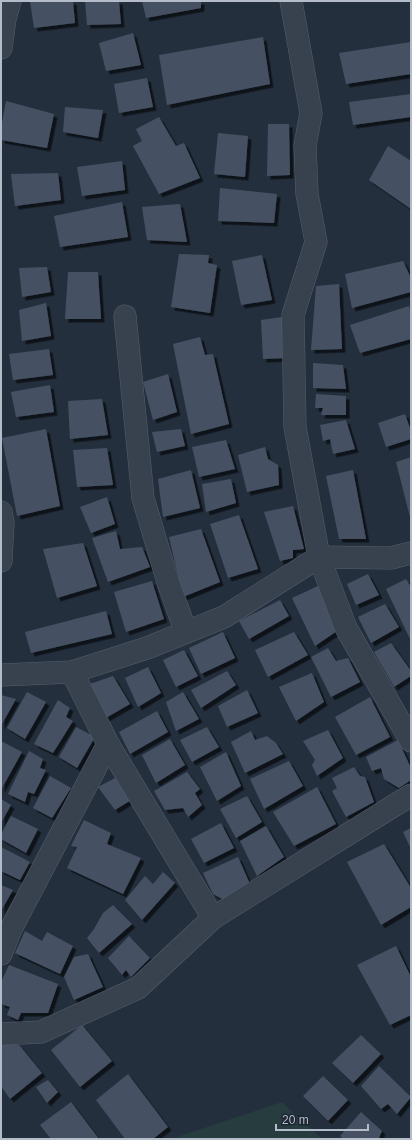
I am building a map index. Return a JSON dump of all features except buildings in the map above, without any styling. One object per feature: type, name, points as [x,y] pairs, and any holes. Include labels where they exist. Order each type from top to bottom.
[{"type":"street","points":[[291,1],[311,113],[305,146],[307,194],[316,242],[293,315],[295,427],[319,557],[346,628],[411,741]]},
{"type":"street","points":[[1,48],[5,12]]},
{"type":"street","points":[[125,316],[143,498],[168,582],[186,632]]},
{"type":"street","points":[[1,512],[3,522],[1,561]]},
{"type":"street","points":[[1,675],[72,672],[147,648],[224,617],[319,557],[391,558],[411,554]]},
{"type":"street","points":[[72,672],[108,744],[213,918]]},
{"type":"street","points":[[1,954],[10,931],[108,744]]},
{"type":"street","points":[[1,1034],[41,1032],[138,988],[213,918],[411,795]]},
{"type":"green space","points":[[282,1102],[322,1139],[174,1139],[177,1137]]}]
